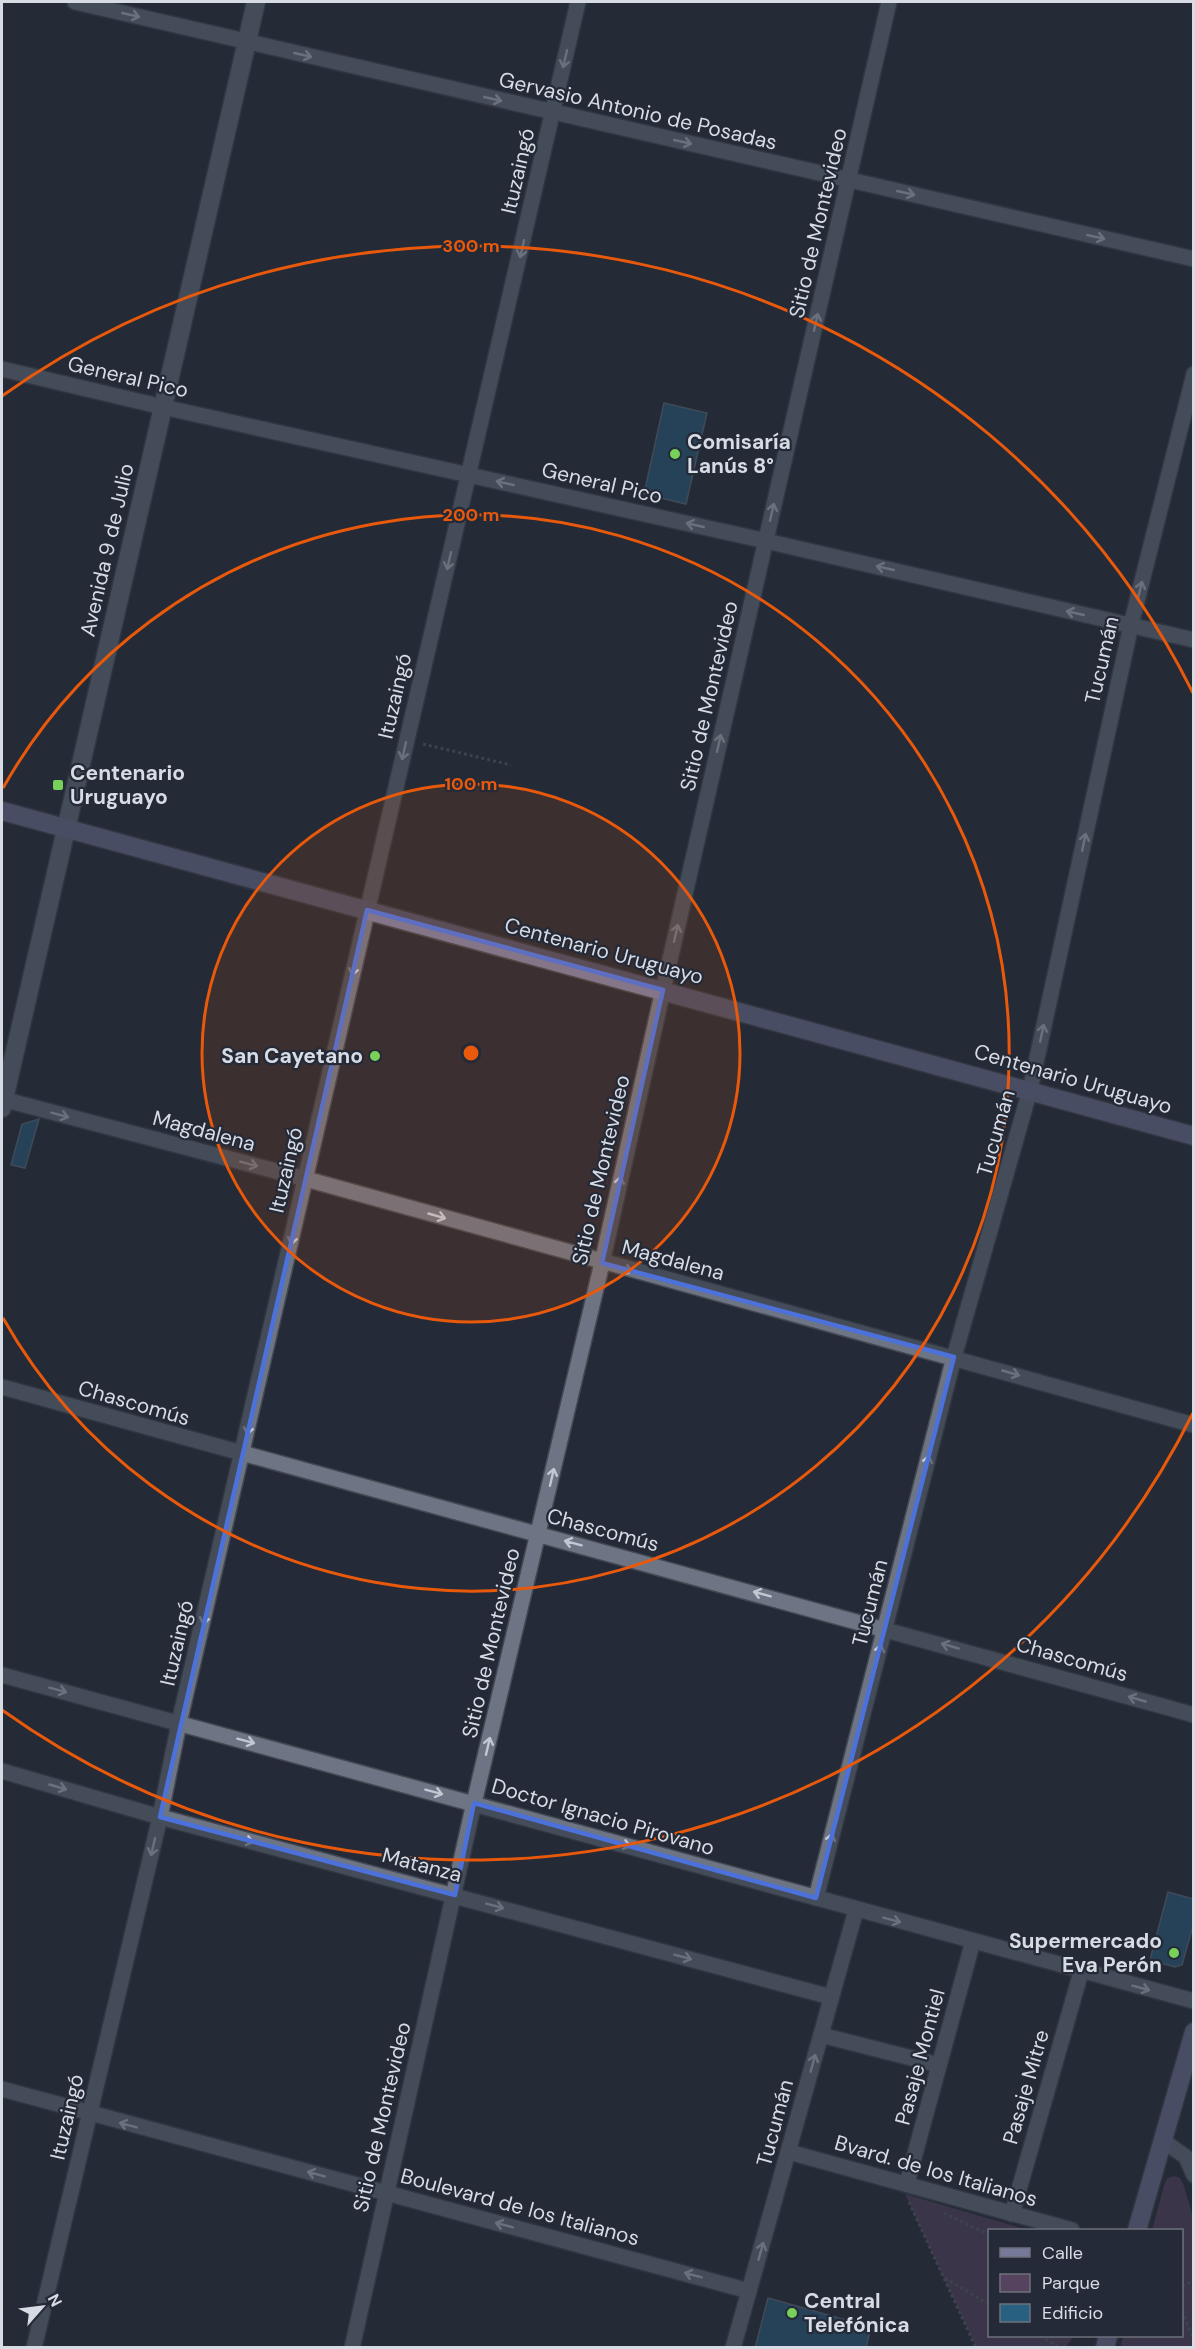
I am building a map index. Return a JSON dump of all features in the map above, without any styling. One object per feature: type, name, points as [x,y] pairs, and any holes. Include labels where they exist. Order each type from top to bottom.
[{"type":"main road","name":"Centenario Uruguayo","points":[[2,810],[1194,1136]]},
{"type":"main road","points":[[1137,2229],[1194,2032]]},
{"type":"street","name":"Gervasio Antonio de Posadas","points":[[75,2],[1194,259]]},
{"type":"street","name":"Avenida 9 de Julio","points":[[2,1102],[256,2]]},
{"type":"street","name":"Ituzaingó","points":[[34,2348],[160,1817],[179,1723],[578,2]]},
{"type":"street","name":"Sitio de Montevideo","points":[[352,2348],[474,1803],[602,1263],[889,2]]},
{"type":"street","name":"General Pico","points":[[2,369],[1194,640]]},
{"type":"street","name":"Tucumán","points":[[816,1898],[954,1357],[1030,1090],[1131,625],[1194,374]]},
{"type":"street","name":"Magdalena","points":[[2,1102],[306,1179],[602,1263],[954,1357],[1194,1425]]},
{"type":"street","name":"Chascomús","points":[[2,1387],[242,1455],[886,1628],[1194,1715]]},
{"type":"street","name":"Doctor Ignacio Pirovano","points":[[2,1675],[474,1803],[1081,1972],[1194,2001]]},
{"type":"street","name":"Matanza","points":[[2,1771],[160,1817],[831,1997]]},
{"type":"street","name":"Tucumán","points":[[733,2348],[856,1910]]},
{"type":"street","name":"Pasaje Montiel","points":[[907,2183],[973,1941]]},
{"type":"street","name":"Pasaje Mitre","points":[[1011,2214],[1081,1972]]},
{"type":"street","points":[[821,2035],[939,2065]]},
{"type":"street","name":"Boulevard de los Italianos","points":[[2,2089],[90,2115],[749,2291]]},
{"type":"street","points":[[1162,2140],[1186,2157],[1194,2175]]},
{"type":"street","name":"Bvard. de los Italianos","points":[[789,2151],[1068,2229]]},
{"type":"path","points":[[407,740],[511,765]]},
{"type":"path","points":[[907,2183],[905,2194],[976,2348]]},
{"type":"path","points":[[943,2277],[988,2304]]},
{"type":"path","points":[[1183,2314],[1194,2341]]},
{"type":"path","points":[[1042,2337],[1060,2348]]},
{"type":"highlighted area","points":[[367,910],[663,990],[602,1263],[954,1357],[816,1898],[474,1803],[455,1895],[160,1817]]},
{"type":"green space","points":[[1174,2176],[1180,2178],[1193,2217],[1193,2347],[1120,2347],[1124,2337],[1183,2337],[1183,2229],[1152,2229],[1168,2178]]},
{"type":"green space","points":[[905,2194],[1025,2229],[988,2229],[988,2337],[1073,2337],[1066,2347],[976,2347]]},
{"type":"building","name":"Comisaría Lanús 8°","points":[[664,403],[707,413],[686,504],[644,494]]},
{"type":"building","points":[[39,1119],[25,1168],[11,1165],[22,1124]]},
{"type":"building","points":[[1168,1892],[1194,1899],[1194,1922],[1182,1965],[1175,1967],[1150,1960]]},
{"type":"building","name":"Central Telefónica","points":[[768,2298],[871,2327],[866,2348],[755,2348]]},
{"type":"place","name":"Comisaría Lanús 8°","points":[[675,454]]},
{"type":"place","name":"Centenario Uruguayo","points":[[58,785]]},
{"type":"place","name":"San Cayetano","points":[[375,1056]]},
{"type":"place","name":"Supermercado Eva Perón","points":[[1174,1953]]},
{"type":"place","name":"Central Telefónica","points":[[792,2313]]}]
